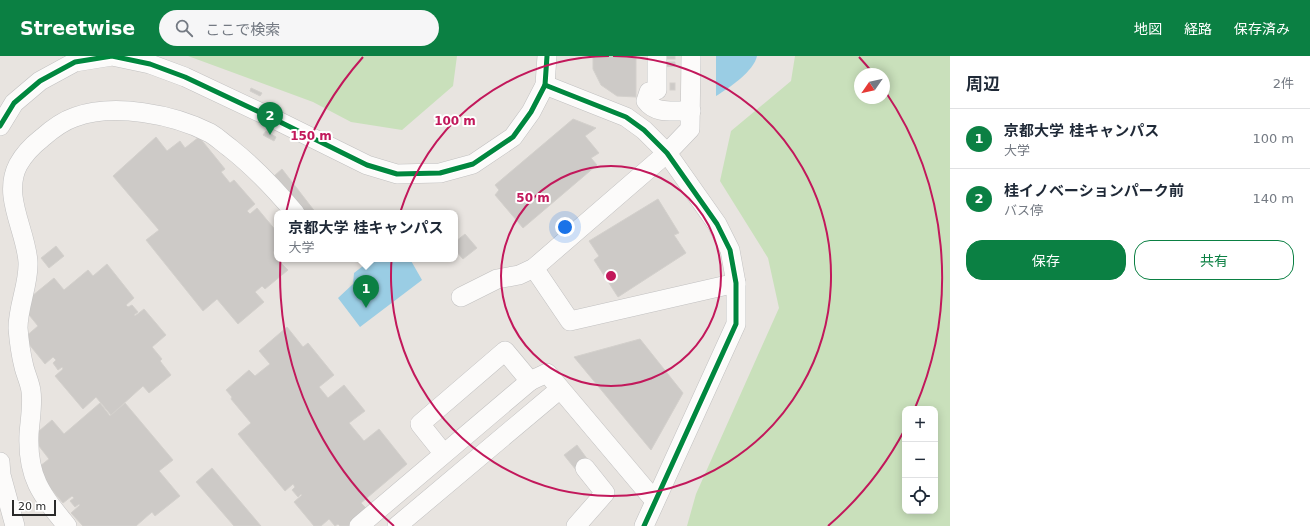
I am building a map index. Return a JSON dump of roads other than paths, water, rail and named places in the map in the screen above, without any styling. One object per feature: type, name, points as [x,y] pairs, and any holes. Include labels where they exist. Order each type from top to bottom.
[{"type":"street","points":[[0,126],[14,103],[40,81],[75,62],[112,56],[150,64],[185,77],[367,165],[397,174],[440,173],[474,164],[513,137],[530,112],[545,85],[547,56]]},
{"type":"street","points":[[657,56],[656,90],[649,92],[646,100],[650,107],[658,110],[691,111]]},
{"type":"street","points":[[461,297],[497,279],[519,275],[534,268],[667,153],[690,129],[691,56]]},
{"type":"street","points":[[545,85],[626,117],[644,130],[667,153],[717,224],[730,250],[736,283],[736,324],[644,526]]},
{"type":"street","points":[[67,526],[45,499],[35,481],[28,455],[32,391],[23,366],[18,328],[21,302],[28,268],[27,247],[17,219],[12,188],[18,165],[32,146],[53,128],[75,117],[105,111],[134,111],[180,121],[211,133],[246,161],[293,210]]},
{"type":"street","points":[[534,268],[570,321],[736,283]]},
{"type":"street","points":[[444,454],[420,424],[505,351],[530,381]]},
{"type":"street","points":[[359,526],[530,381],[547,373],[655,501]]},
{"type":"street","points":[[397,526],[560,389]]},
{"type":"street","points":[[0,462],[1,475],[15,526]]},
{"type":"street","points":[[576,526],[605,492],[585,468]]},
{"type":"water","points":[[716,56],[757,56],[755,62],[746,73],[734,84],[716,96]]},
{"type":"water","points":[[368,262],[412,262],[422,280],[360,327],[338,298],[353,284],[354,273]]},
{"type":"place","name":"桂イノベーションパーク前","points":[[270,135]]},
{"type":"place","name":"京都大学 桂キャンパス","points":[[366,308]]}]
